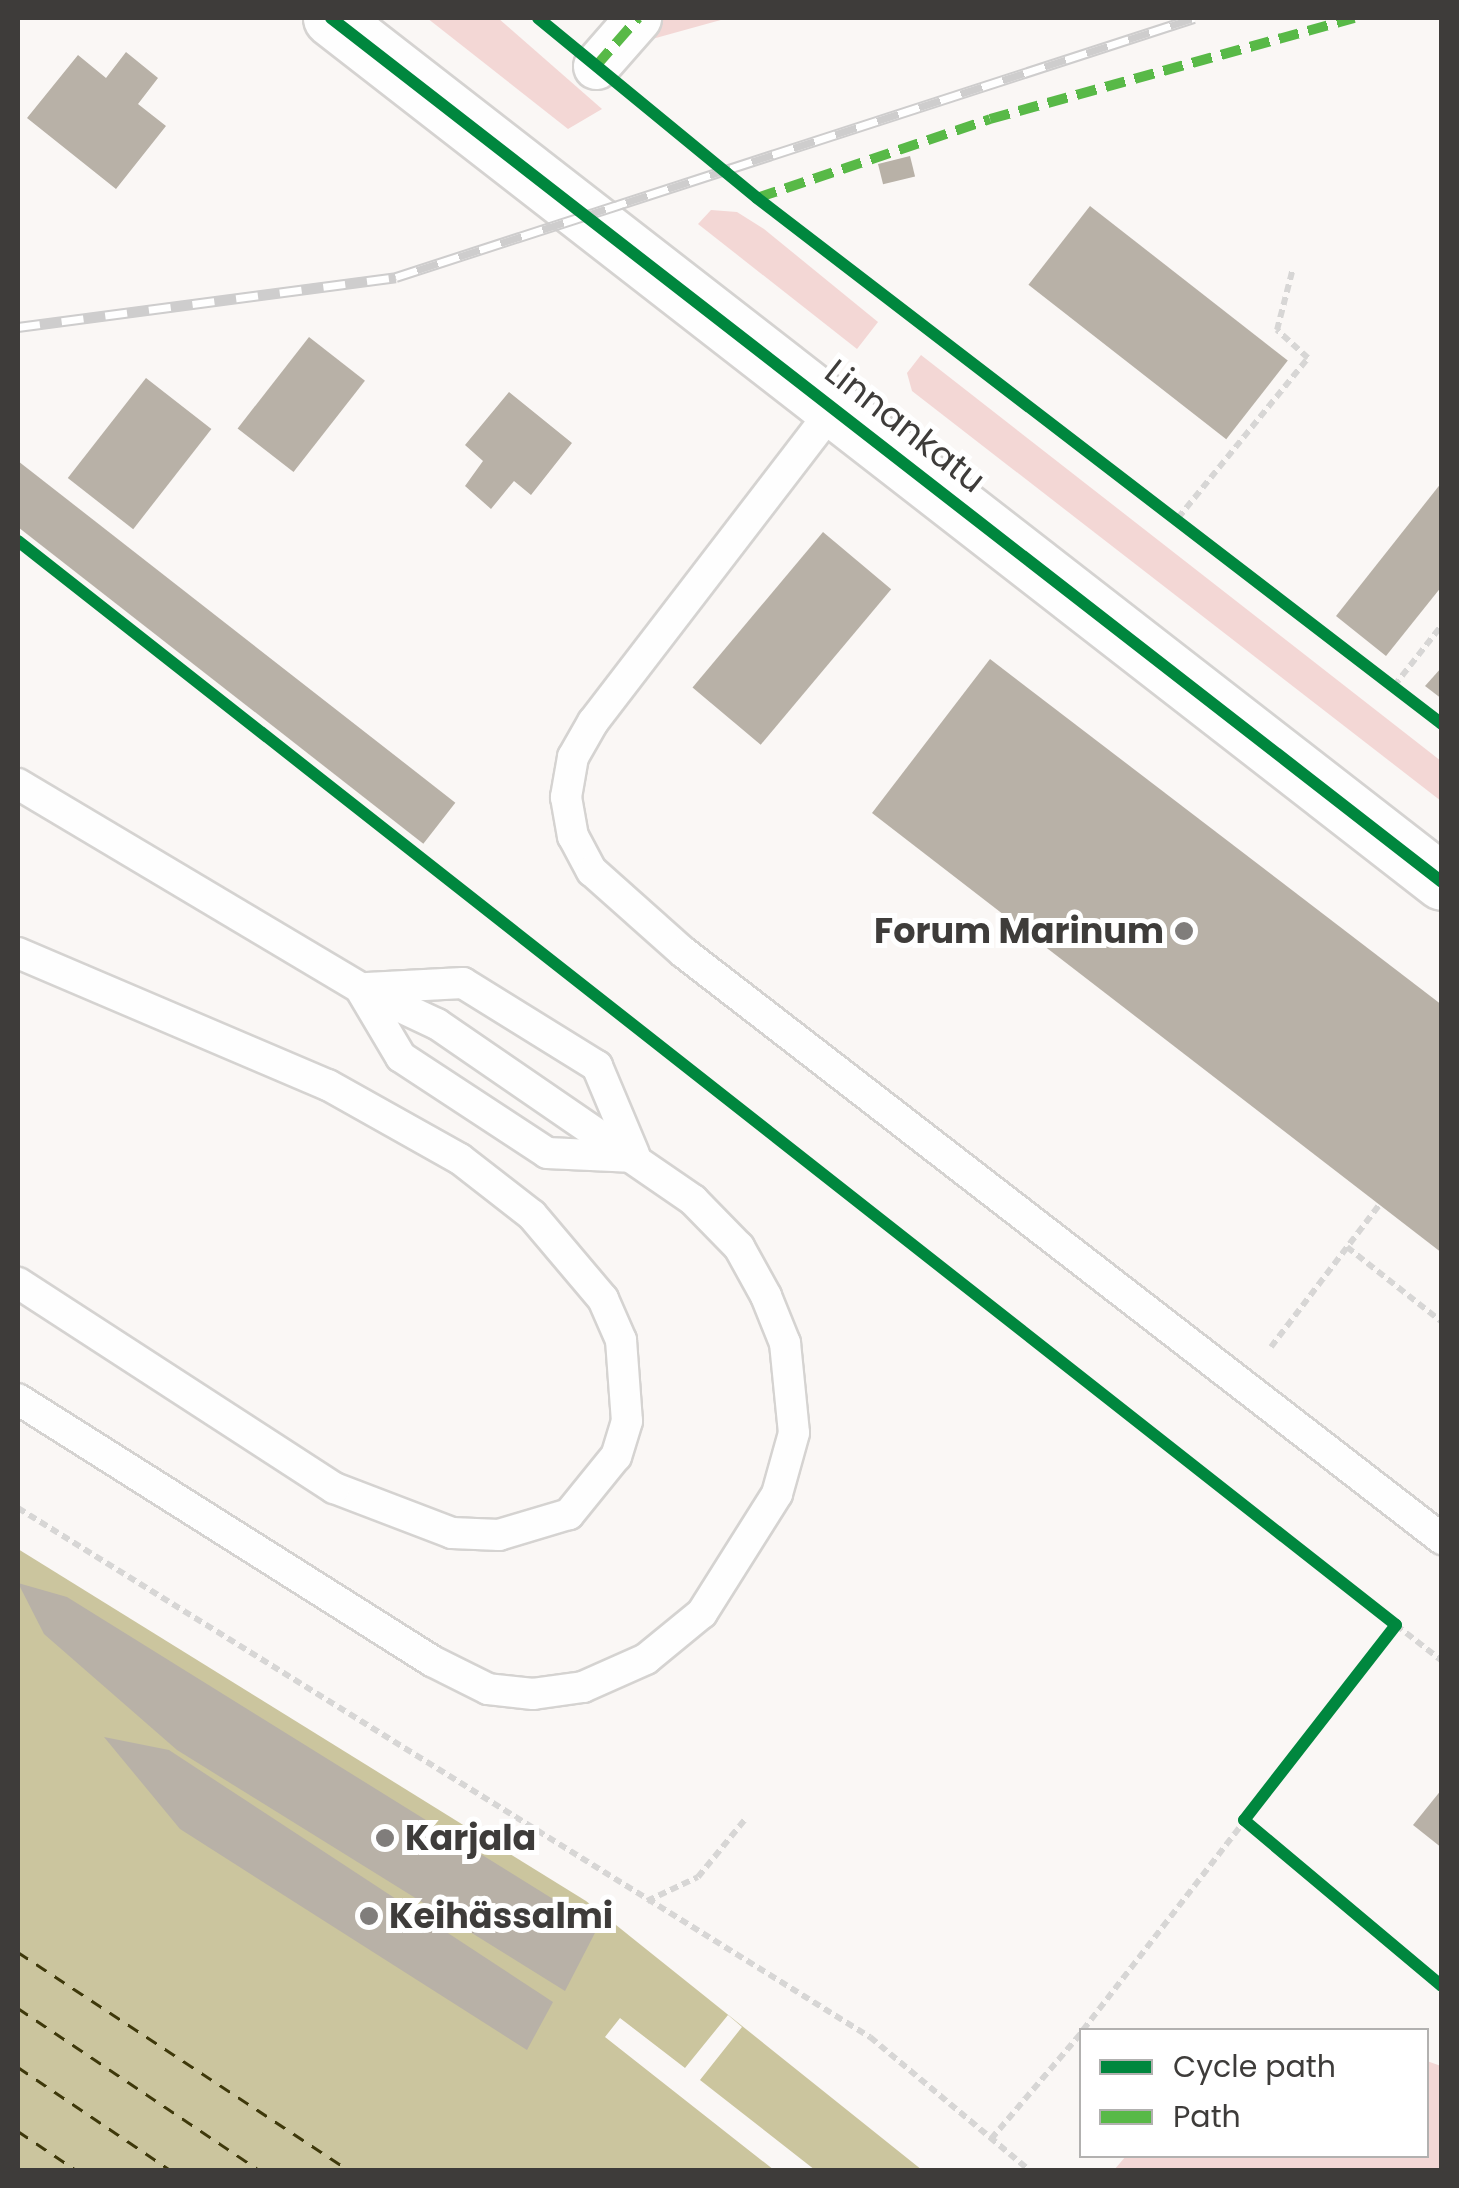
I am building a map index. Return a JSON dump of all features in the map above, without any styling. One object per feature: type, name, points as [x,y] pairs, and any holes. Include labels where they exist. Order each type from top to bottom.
[{"type":"street","name":"Linnankatu","points":[[331,18],[1442,882]]},
{"type":"street","points":[[596,66],[638,18]]},
{"type":"lane","points":[[834,408],[593,722],[573,757],[573,836],[592,871],[683,952],[1442,1539]]},
{"type":"lane","points":[[18,784],[360,988],[437,1024],[693,1200],[757,1280],[785,1344],[794,1433],[778,1494],[702,1613],[646,1659],[583,1687],[488,1689],[18,1399]]},
{"type":"lane","points":[[18,953],[328,1084],[460,1159],[532,1216],[603,1299],[626,1369],[627,1421],[616,1456],[569,1514],[498,1535],[452,1533],[334,1488],[18,1283]]},
{"type":"lane","points":[[360,988],[463,982],[597,1066],[635,1157]]},
{"type":"lane","points":[[360,988],[401,1057],[547,1153],[635,1157]]},
{"type":"path","points":[[1178,518],[1308,358],[1277,330],[1293,268]]},
{"type":"path","points":[[1163,506],[1193,530]]},
{"type":"path","points":[[1394,686],[1442,625]]},
{"type":"path","points":[[1378,674],[1406,696]]},
{"type":"path","points":[[1243,1384],[1379,1205]]},
{"type":"path","points":[[1347,1247],[1442,1322]]},
{"type":"path","points":[[18,1508],[870,2037],[1028,2170]]},
{"type":"path","points":[[1382,1613],[1442,1662]]},
{"type":"path","points":[[1084,2028],[1396,1625]]},
{"type":"path","points":[[647,1901],[698,1877],[747,1817]]},
{"type":"path","points":[[1244,1820],[1259,1833]]},
{"type":"path","points":[[991,2138],[1079,2035]]},
{"type":"shaded area","points":[[427,18],[498,18],[602,109],[568,129]]},
{"type":"shaded area","points":[[653,18],[728,18],[627,46]]},
{"type":"shaded area","points":[[711,210],[737,212],[764,229],[878,322],[857,349],[698,224]]},
{"type":"shaded area","points":[[921,355],[1441,761],[1441,801],[912,391],[907,373]]},
{"type":"shaded area","points":[[18,1549],[586,1901],[922,2170],[18,2170]]},
{"type":"shaded area","points":[[1429,2062],[1441,2066],[1441,2170],[1114,2170],[1124,2158],[1429,2158]]},
{"type":"pier","points":[[728,2015],[742,2027],[700,2080],[815,2170],[774,2170],[605,2037],[620,2018],[685,2068]]},
{"type":"building","points":[[126,52],[158,78],[138,104],[166,126],[116,189],[27,118],[78,55],[106,78]]},
{"type":"building","points":[[910,156],[915,176],[883,184],[878,164]]},
{"type":"building","points":[[1090,206],[1288,361],[1226,439],[1028,285]]},
{"type":"building","points":[[309,337],[365,381],[294,472],[238,428]]},
{"type":"building","points":[[146,378],[211,429],[133,529],[68,478]]},
{"type":"building","points":[[509,392],[572,443],[531,495],[514,481],[491,509],[465,486],[483,461],[465,445]]},
{"type":"building","points":[[18,461],[455,803],[423,844],[18,527]]},
{"type":"building","points":[[1442,482],[1442,586],[1386,656],[1336,616]]},
{"type":"building","points":[[823,532],[891,589],[761,745],[693,688]]},
{"type":"building","points":[[990,659],[1442,1005],[1442,1253],[872,813]]},
{"type":"building","points":[[1442,667],[1442,699],[1425,686]]},
{"type":"building","name":"Karjala","points":[[18,1583],[67,1597],[598,1927],[565,1991],[177,1750],[44,1634]]},
{"type":"building","name":"Keihässalmi","points":[[104,1737],[169,1750],[553,2002],[527,2050],[180,1829]]},
{"type":"building","points":[[1442,1789],[1442,1848],[1413,1825]]},
{"type":"ferry route","points":[[18,1952],[349,2170]]},
{"type":"ferry route","points":[[18,2008],[259,2170]]},
{"type":"ferry route","points":[[18,2067],[170,2170]]},
{"type":"ferry route","points":[[18,2131],[76,2170]]},
{"type":"railway","points":[[18,327],[396,277],[1194,18]]},
{"type":"marked path","points":[[596,66],[638,18]]},
{"type":"marked path","points":[[757,198],[990,119],[1354,18]]},
{"type":"cycle path","points":[[331,18],[1442,882]]},
{"type":"cycle path","points":[[538,18],[757,198],[1442,724]]},
{"type":"cycle path","points":[[18,541],[1396,1625],[1244,1820],[1442,1986]]},
{"type":"place","name":"Forum Marinum","points":[[1184,931]]},
{"type":"place","name":"Karjala","points":[[385,1838]]},
{"type":"place","name":"Keihässalmi","points":[[369,1916]]}]
